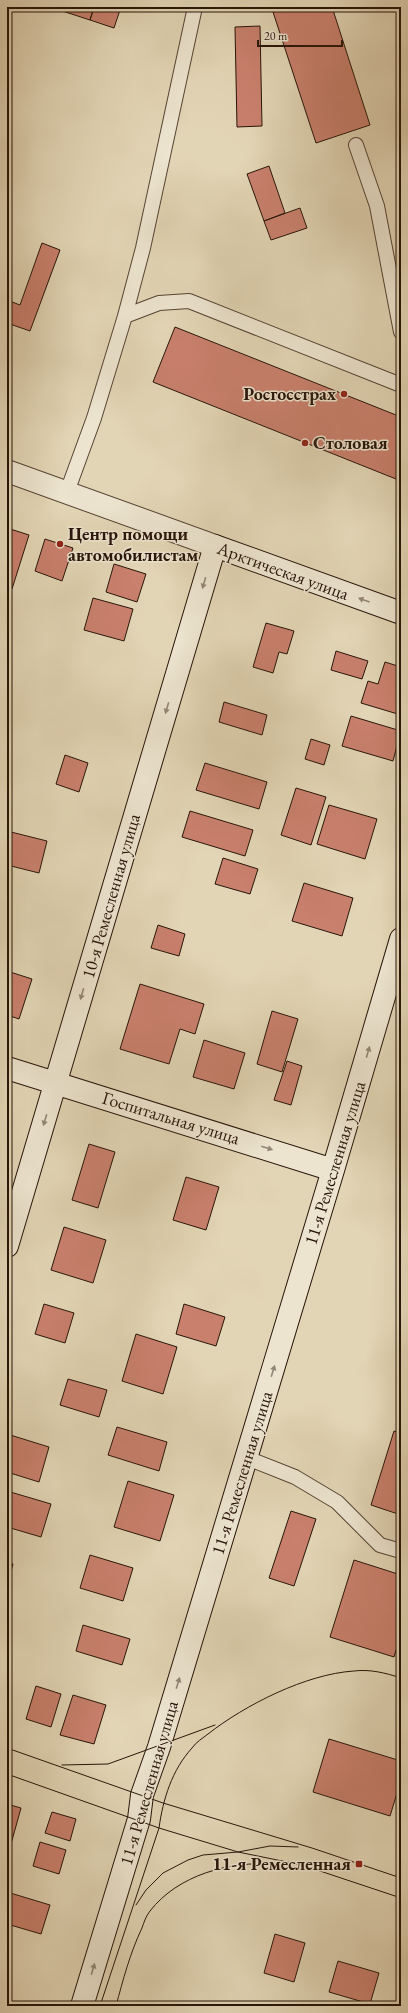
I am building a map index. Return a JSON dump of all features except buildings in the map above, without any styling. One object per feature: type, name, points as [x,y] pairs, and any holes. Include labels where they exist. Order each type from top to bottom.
[{"type":"main road","name":"Арктическая улица","points":[[7,471],[401,613]]},
{"type":"main road","name":"10-я Ремесленная улица","points":[[7,1246],[215,546]]},
{"type":"main road","name":"11-я Ремесленная улица","points":[[82,2006],[139,1819],[142,1795],[159,1747],[247,1458],[400,943]]},
{"type":"main road","name":"Госпитальная улица","points":[[7,1068],[56,1082],[333,1170]]},
{"type":"lane","points":[[67,492],[94,418],[125,316],[143,248],[195,7]]},
{"type":"lane","points":[[356,145],[377,206],[401,332]]},
{"type":"lane","points":[[125,316],[159,303],[189,301],[401,385]]},
{"type":"lane","points":[[247,1458],[295,1477],[337,1502],[380,1545],[401,1551]]},
{"type":"tram line","points":[[100,2006],[159,1828],[166,1796],[179,1766],[194,1746],[200,1740],[240,1712],[277,1693],[316,1678],[335,1673],[360,1671],[378,1672],[401,1678]]},
{"type":"tram line","points":[[62,1765],[108,1764],[215,1725]]},
{"type":"tram line","points":[[7,1748],[163,1803],[312,1848],[401,1878]]},
{"type":"tram line","points":[[7,1774],[159,1828],[238,1852],[302,1865],[401,1898]]},
{"type":"tram line","points":[[136,1905],[146,1890],[163,1873],[188,1860],[203,1855],[238,1852],[270,1846],[298,1847]]},
{"type":"tram line","points":[[116,2006],[130,1957],[145,1919],[150,1911],[162,1899],[175,1888],[206,1873],[222,1868],[240,1865],[274,1864]]},
{"type":"place","name":"Росгосстрах","points":[[344,394]]},
{"type":"place","name":"Столовая","points":[[305,443]]},
{"type":"place","name":"Центр помощи автомобилистам","points":[[60,544]]},
{"type":"place","name":"11-я Ремесленная","points":[[359,1864]]}]
